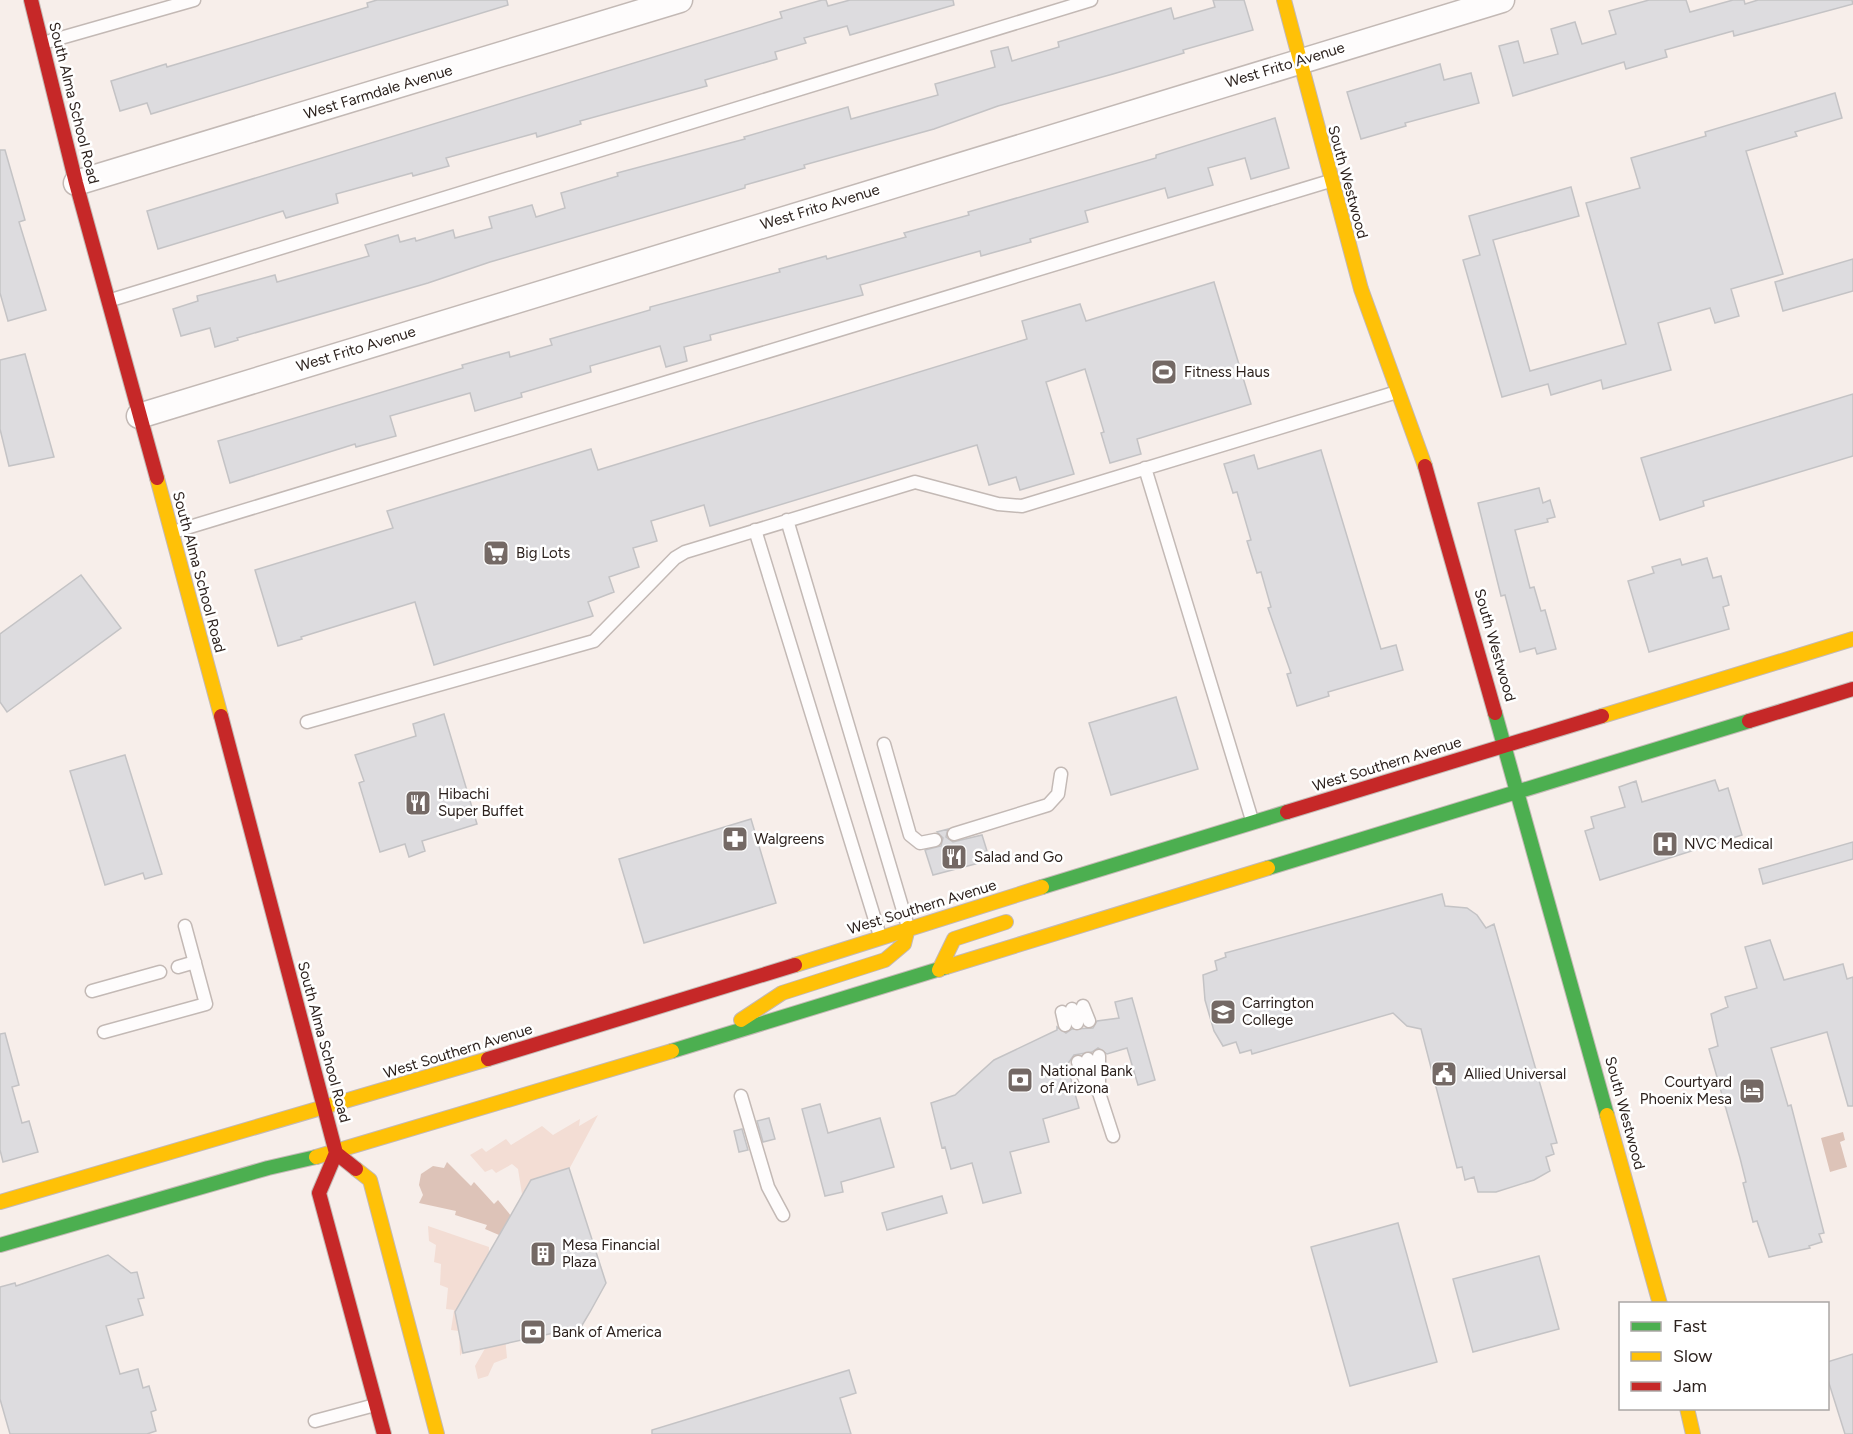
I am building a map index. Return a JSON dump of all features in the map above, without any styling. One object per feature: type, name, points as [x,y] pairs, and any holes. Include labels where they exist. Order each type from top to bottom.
[{"type":"main road","name":"South Alma School Road","points":[[31,0],[107,301],[172,532],[336,1153]]},
{"type":"main road","name":"South Westwood","points":[[1284,0],[1360,289],[1399,392],[1450,550],[1659,1302]]},
{"type":"main road","name":"West Southern Avenue","points":[[0,1202],[616,1021],[908,928],[1853,639]]},
{"type":"main road","points":[[1727,694],[1763,666]]},
{"type":"main road","points":[[0,1245],[268,1168],[336,1153],[707,1042],[1853,688]]},
{"type":"main road","points":[[1496,764],[1505,745]]},
{"type":"main road","points":[[1518,790],[1525,772]]},
{"type":"main road","points":[[1280,864],[1308,839]]},
{"type":"main road","points":[[1084,889],[1142,856]]},
{"type":"main road","points":[[939,970],[954,939],[1021,917]]},
{"type":"main road","points":[[707,1042],[783,993],[885,960],[904,944],[908,928]]},
{"type":"main road","points":[[336,1153],[319,1194],[384,1434]]},
{"type":"main road","points":[[336,1153],[370,1180],[437,1434]]},
{"type":"main road","points":[[1687,1410],[1693,1434]]},
{"type":"street","name":"West Farmdale Avenue","points":[[76,183],[680,0]]},
{"type":"street","name":"West Frito Avenue","points":[[139,416],[1502,0]]},
{"type":"lane","points":[[42,43],[194,0]]},
{"type":"lane","points":[[107,301],[1091,0]]},
{"type":"lane","points":[[172,532],[1330,181]]},
{"type":"lane","points":[[307,722],[594,641],[679,555],[787,520],[915,482],[998,504],[1022,506],[1399,392]]},
{"type":"lane","points":[[1145,468],[1253,823]]},
{"type":"lane","points":[[787,520],[908,928]]},
{"type":"lane","points":[[755,530],[881,937]]},
{"type":"lane","points":[[884,744],[910,835],[920,843],[935,840]]},
{"type":"lane","points":[[954,834],[1048,805],[1058,794],[1061,774]]},
{"type":"lane","points":[[104,1032],[206,1004],[185,926]]},
{"type":"lane","points":[[178,967],[195,962]]},
{"type":"lane","points":[[92,991],[160,972]]},
{"type":"lane","points":[[1072,1009],[1077,1023],[1072,1009]]},
{"type":"lane","points":[[1099,1087],[1093,1088],[1086,1082],[1088,1059],[1099,1087],[1113,1136]]},
{"type":"lane","points":[[741,1096],[768,1187],[783,1215]]},
{"type":"lane","points":[[315,1421],[376,1405]]},
{"type":"shaded area","points":[[598,1115],[565,1177],[539,1181],[522,1194],[518,1169],[512,1164],[496,1173],[492,1169],[485,1172],[470,1155],[482,1148],[486,1152],[506,1139],[511,1145],[542,1126],[553,1135],[580,1119],[579,1126]]},
{"type":"shaded area","points":[[1843,1132],[1845,1140],[1840,1142],[1847,1167],[1830,1172],[1821,1138]]},
{"type":"shaded area","points":[[447,1162],[471,1186],[474,1182],[494,1204],[498,1200],[512,1217],[506,1238],[485,1229],[487,1225],[455,1215],[456,1211],[419,1203],[423,1195],[419,1185],[421,1174],[433,1166],[444,1168]]},
{"type":"shaded area","points":[[428,1226],[489,1247],[488,1269],[493,1303],[460,1356],[459,1331],[451,1330],[454,1310],[446,1309],[448,1288],[440,1285],[441,1264],[434,1262],[436,1245],[429,1241]]},
{"type":"shaded area","points":[[503,1317],[507,1358],[494,1363],[488,1376],[478,1379],[475,1366]]},
{"type":"building","points":[[377,0],[507,0],[508,5],[151,114],[147,103],[120,111],[111,81],[166,64],[167,67],[368,7],[367,3]]},
{"type":"building","points":[[826,0],[828,6],[850,0],[953,0],[954,5],[850,35],[847,26],[804,38],[806,43],[775,52],[777,59],[705,80],[707,86],[580,121],[581,124],[537,137],[536,133],[446,158],[449,166],[413,176],[412,173],[336,194],[338,203],[286,218],[283,211],[158,249],[147,211],[782,18],[780,12]]},
{"type":"building","points":[[1213,0],[1244,0],[1253,30],[1183,50],[1184,53],[998,106],[934,129],[804,165],[805,168],[745,185],[745,188],[490,262],[428,283],[237,338],[238,340],[215,347],[210,328],[181,336],[173,309],[198,301],[197,296],[275,275],[277,282],[369,256],[365,245],[398,235],[400,242],[415,238],[416,241],[453,230],[455,238],[492,228],[489,217],[532,205],[536,217],[565,208],[561,193],[618,176],[617,173],[745,139],[744,137],[848,107],[851,119],[938,95],[935,84],[995,67],[991,51],[1008,47],[1012,61],[1059,47],[1058,42],[1171,8],[1174,19],[1215,7]]},
{"type":"building","points":[[1649,0],[1686,0],[1690,12],[1733,0],[1744,0],[1745,4],[1758,0],[1852,0],[1853,4],[1734,36],[1733,31],[1665,50],[1667,57],[1626,69],[1624,62],[1513,96],[1499,46],[1518,41],[1524,63],[1558,54],[1551,29],[1575,22],[1582,44],[1616,34],[1609,11]]},
{"type":"building","points":[[1440,64],[1444,80],[1471,73],[1479,103],[1405,123],[1406,126],[1361,139],[1347,92]]},
{"type":"building","points":[[1835,93],[1842,118],[1795,132],[1797,136],[1746,151],[1783,274],[1731,289],[1739,316],[1715,323],[1710,308],[1658,323],[1671,370],[1603,389],[1601,380],[1551,395],[1548,384],[1502,397],[1463,260],[1480,255],[1469,216],[1571,187],[1579,216],[1493,240],[1530,371],[1626,344],[1586,203],[1640,188],[1631,158],[1706,136],[1705,132]]},
{"type":"building","points":[[1275,118],[1289,168],[1251,179],[1245,158],[1208,168],[1213,185],[1168,198],[1165,188],[1085,211],[1088,222],[1030,239],[1031,242],[981,256],[980,251],[860,285],[863,295],[710,335],[711,340],[684,347],[687,361],[666,367],[660,346],[590,366],[591,372],[521,393],[522,397],[475,411],[470,393],[390,416],[396,436],[356,447],[355,444],[230,483],[218,441],[463,368],[462,365],[509,352],[510,357],[552,345],[550,339],[650,310],[650,307],[780,272],[779,269],[826,256],[827,259],[906,237],[904,233],[969,215],[968,212],[1156,158],[1156,155]]},
{"type":"building","points":[[0,150],[5,150],[25,220],[19,222],[46,310],[8,321],[0,293]]},
{"type":"building","points":[[1853,259],[1853,291],[1783,311],[1775,282]]},
{"type":"building","points":[[1214,282],[1251,404],[1137,439],[1141,454],[1110,463],[1101,433],[1104,432],[1085,369],[1046,382],[1074,474],[1020,490],[1016,477],[989,485],[977,445],[710,526],[704,505],[651,521],[657,541],[633,548],[639,567],[609,577],[614,592],[588,602],[593,616],[434,665],[415,602],[278,646],[255,570],[393,528],[387,511],[591,449],[598,470],[1027,339],[1022,321],[1080,304],[1086,321]]},
{"type":"building","points":[[25,354],[54,457],[9,466],[0,429],[0,360]]},
{"type":"building","points":[[1853,394],[1853,456],[1703,501],[1704,506],[1660,520],[1641,458]]},
{"type":"building","points":[[1321,450],[1381,649],[1396,645],[1403,670],[1328,692],[1329,696],[1297,706],[1287,674],[1291,673],[1268,608],[1271,607],[1261,572],[1257,573],[1247,541],[1251,540],[1237,492],[1233,493],[1224,464],[1254,455],[1258,469]]},
{"type":"building","points":[[1539,488],[1543,503],[1550,500],[1555,517],[1547,519],[1548,522],[1515,530],[1530,588],[1534,587],[1541,611],[1545,610],[1556,649],[1537,654],[1535,648],[1520,652],[1505,595],[1501,596],[1478,503]]},
{"type":"building","points":[[1707,558],[1713,578],[1721,576],[1729,605],[1723,607],[1729,629],[1649,652],[1628,581],[1654,573],[1652,567],[1680,559],[1682,565]]},
{"type":"building","points":[[81,575],[121,628],[7,712],[0,702],[0,634]]},
{"type":"building","points":[[1176,697],[1198,769],[1111,795],[1089,723]]},
{"type":"building","name":"Hibachi Super Buffet","points":[[444,714],[477,824],[422,841],[425,851],[409,857],[405,844],[380,852],[359,783],[364,781],[355,755],[416,736],[413,724]]},
{"type":"building","points":[[125,755],[162,874],[145,879],[143,873],[105,885],[70,771]]},
{"type":"building","points":[[1715,780],[1719,791],[1728,788],[1742,835],[1600,880],[1585,831],[1594,828],[1591,817],[1625,807],[1619,787],[1636,781],[1642,802]]},
{"type":"building","name":"Walgreens","points":[[751,819],[776,903],[644,943],[619,859]]},
{"type":"building","name":"Salad and Go","points":[[948,829],[946,837],[953,842],[982,835],[987,851],[980,853],[983,862],[933,875],[925,850],[941,846],[943,838],[937,832]]},
{"type":"building","points":[[1853,842],[1853,859],[1763,884],[1759,869]]},
{"type":"building","points":[[1442,894],[1445,906],[1467,908],[1477,915],[1486,928],[1494,924],[1557,1143],[1551,1144],[1554,1154],[1546,1157],[1550,1171],[1534,1180],[1496,1192],[1478,1192],[1474,1177],[1465,1180],[1462,1167],[1457,1168],[1421,1029],[1407,1026],[1393,1013],[1252,1054],[1251,1050],[1240,1053],[1236,1042],[1223,1046],[1214,1031],[1205,1000],[1203,975],[1217,970],[1215,961],[1226,957],[1225,953]]},
{"type":"building","name":"Courtyard Phoenix Mesa","points":[[1770,940],[1784,980],[1843,964],[1847,979],[1853,977],[1853,1106],[1848,1106],[1827,1032],[1771,1048],[1788,1106],[1791,1105],[1824,1233],[1819,1234],[1822,1242],[1809,1246],[1810,1248],[1769,1257],[1757,1221],[1753,1222],[1743,1183],[1746,1182],[1740,1158],[1709,1049],[1718,1046],[1711,1014],[1728,1007],[1725,997],[1757,988],[1745,947]]},
{"type":"building","name":"National Bank of Arizona","points":[[1132,998],[1155,1080],[1138,1085],[1127,1048],[1107,1054],[1098,1048],[1092,1052],[1074,1055],[1067,1065],[1079,1108],[1043,1119],[1049,1142],[1010,1152],[1021,1193],[983,1203],[972,1163],[951,1169],[945,1147],[942,1148],[931,1103],[955,1095],[994,1060],[1057,1030],[1057,1027],[1066,1033],[1072,1029],[1093,1028],[1097,1021],[1119,1018],[1115,1002]]},
{"type":"building","points":[[5,1033],[19,1085],[12,1087],[22,1123],[29,1121],[38,1152],[3,1162],[0,1150],[0,1034]]},
{"type":"building","points":[[820,1104],[828,1133],[880,1118],[894,1167],[841,1182],[843,1192],[825,1196],[802,1109]]},
{"type":"building","points":[[769,1118],[775,1139],[763,1142],[757,1121]]},
{"type":"building","points":[[742,1129],[748,1150],[739,1152],[734,1131]]},
{"type":"building","name":"Mesa Financial Plaza","points":[[569,1168],[606,1283],[590,1312],[581,1327],[463,1353],[455,1312],[531,1180]]},
{"type":"building","points":[[942,1196],[947,1213],[887,1230],[882,1213]]},
{"type":"building","points":[[1398,1223],[1437,1362],[1350,1386],[1311,1247]]},
{"type":"building","points":[[108,1255],[131,1273],[137,1272],[144,1298],[138,1299],[143,1315],[106,1326],[120,1374],[138,1369],[143,1388],[149,1386],[156,1410],[151,1412],[156,1431],[147,1434],[10,1434],[0,1399],[0,1287],[15,1283],[16,1286]]},
{"type":"building","points":[[1539,1256],[1559,1329],[1473,1352],[1453,1279]]},
{"type":"building","points":[[1853,1354],[1853,1434],[1845,1434],[1829,1383],[1829,1361]]},
{"type":"building","points":[[849,1370],[856,1393],[840,1398],[851,1434],[652,1434],[652,1430]]},
{"type":"traffic: fast","points":[[1495,713],[1607,1115]]},
{"type":"traffic: fast","points":[[1268,868],[1749,721]]},
{"type":"traffic: fast","points":[[1042,887],[1287,812]]},
{"type":"traffic: fast","points":[[672,1051],[946,967]]},
{"type":"traffic: fast","points":[[0,1245],[268,1168],[316,1157]]},
{"type":"traffic: slow","points":[[1284,0],[1361,289],[1425,466]]},
{"type":"traffic: slow","points":[[157,478],[221,716]]},
{"type":"traffic: slow","points":[[1602,716],[1853,639]]},
{"type":"traffic: slow","points":[[946,967],[1268,868]]},
{"type":"traffic: slow","points":[[795,965],[1042,887]]},
{"type":"traffic: slow","points":[[939,970],[954,939],[1006,922]]},
{"type":"traffic: slow","points":[[741,1020],[782,993],[885,960],[904,944],[908,928]]},
{"type":"traffic: slow","points":[[316,1157],[672,1051]]},
{"type":"traffic: slow","points":[[0,1202],[488,1059]]},
{"type":"traffic: slow","points":[[1607,1115],[1659,1302]]},
{"type":"traffic: slow","points":[[356,1169],[370,1180],[437,1434]]},
{"type":"traffic: slow","points":[[1687,1410],[1693,1434]]},
{"type":"traffic: jam","points":[[31,0],[76,183],[157,478]]},
{"type":"traffic: jam","points":[[1425,466],[1495,713]]},
{"type":"traffic: jam","points":[[1749,721],[1853,689]]},
{"type":"traffic: jam","points":[[221,716],[336,1153],[356,1169]]},
{"type":"traffic: jam","points":[[1287,812],[1602,716]]},
{"type":"traffic: jam","points":[[488,1059],[795,965]]},
{"type":"traffic: jam","points":[[336,1153],[319,1193],[384,1434]]},
{"type":"place","name":"Fitness Haus","points":[[1164,372]]},
{"type":"place","name":"Big Lots","points":[[496,553]]},
{"type":"place","name":"Hibachi Super Buffet","points":[[418,803]]},
{"type":"place","name":"Walgreens","points":[[735,839]]},
{"type":"place","name":"NVC Medical","points":[[1665,844]]},
{"type":"place","name":"Salad and Go","points":[[954,857]]},
{"type":"place","name":"Carrington College","points":[[1223,1012]]},
{"type":"place","name":"Allied Universal","points":[[1444,1074]]},
{"type":"place","name":"National Bank of Arizona","points":[[1020,1080]]},
{"type":"place","name":"Courtyard Phoenix Mesa","points":[[1752,1091]]},
{"type":"place","name":"Mesa Financial Plaza","points":[[543,1254]]},
{"type":"place","name":"Bank of America","points":[[533,1332]]}]
